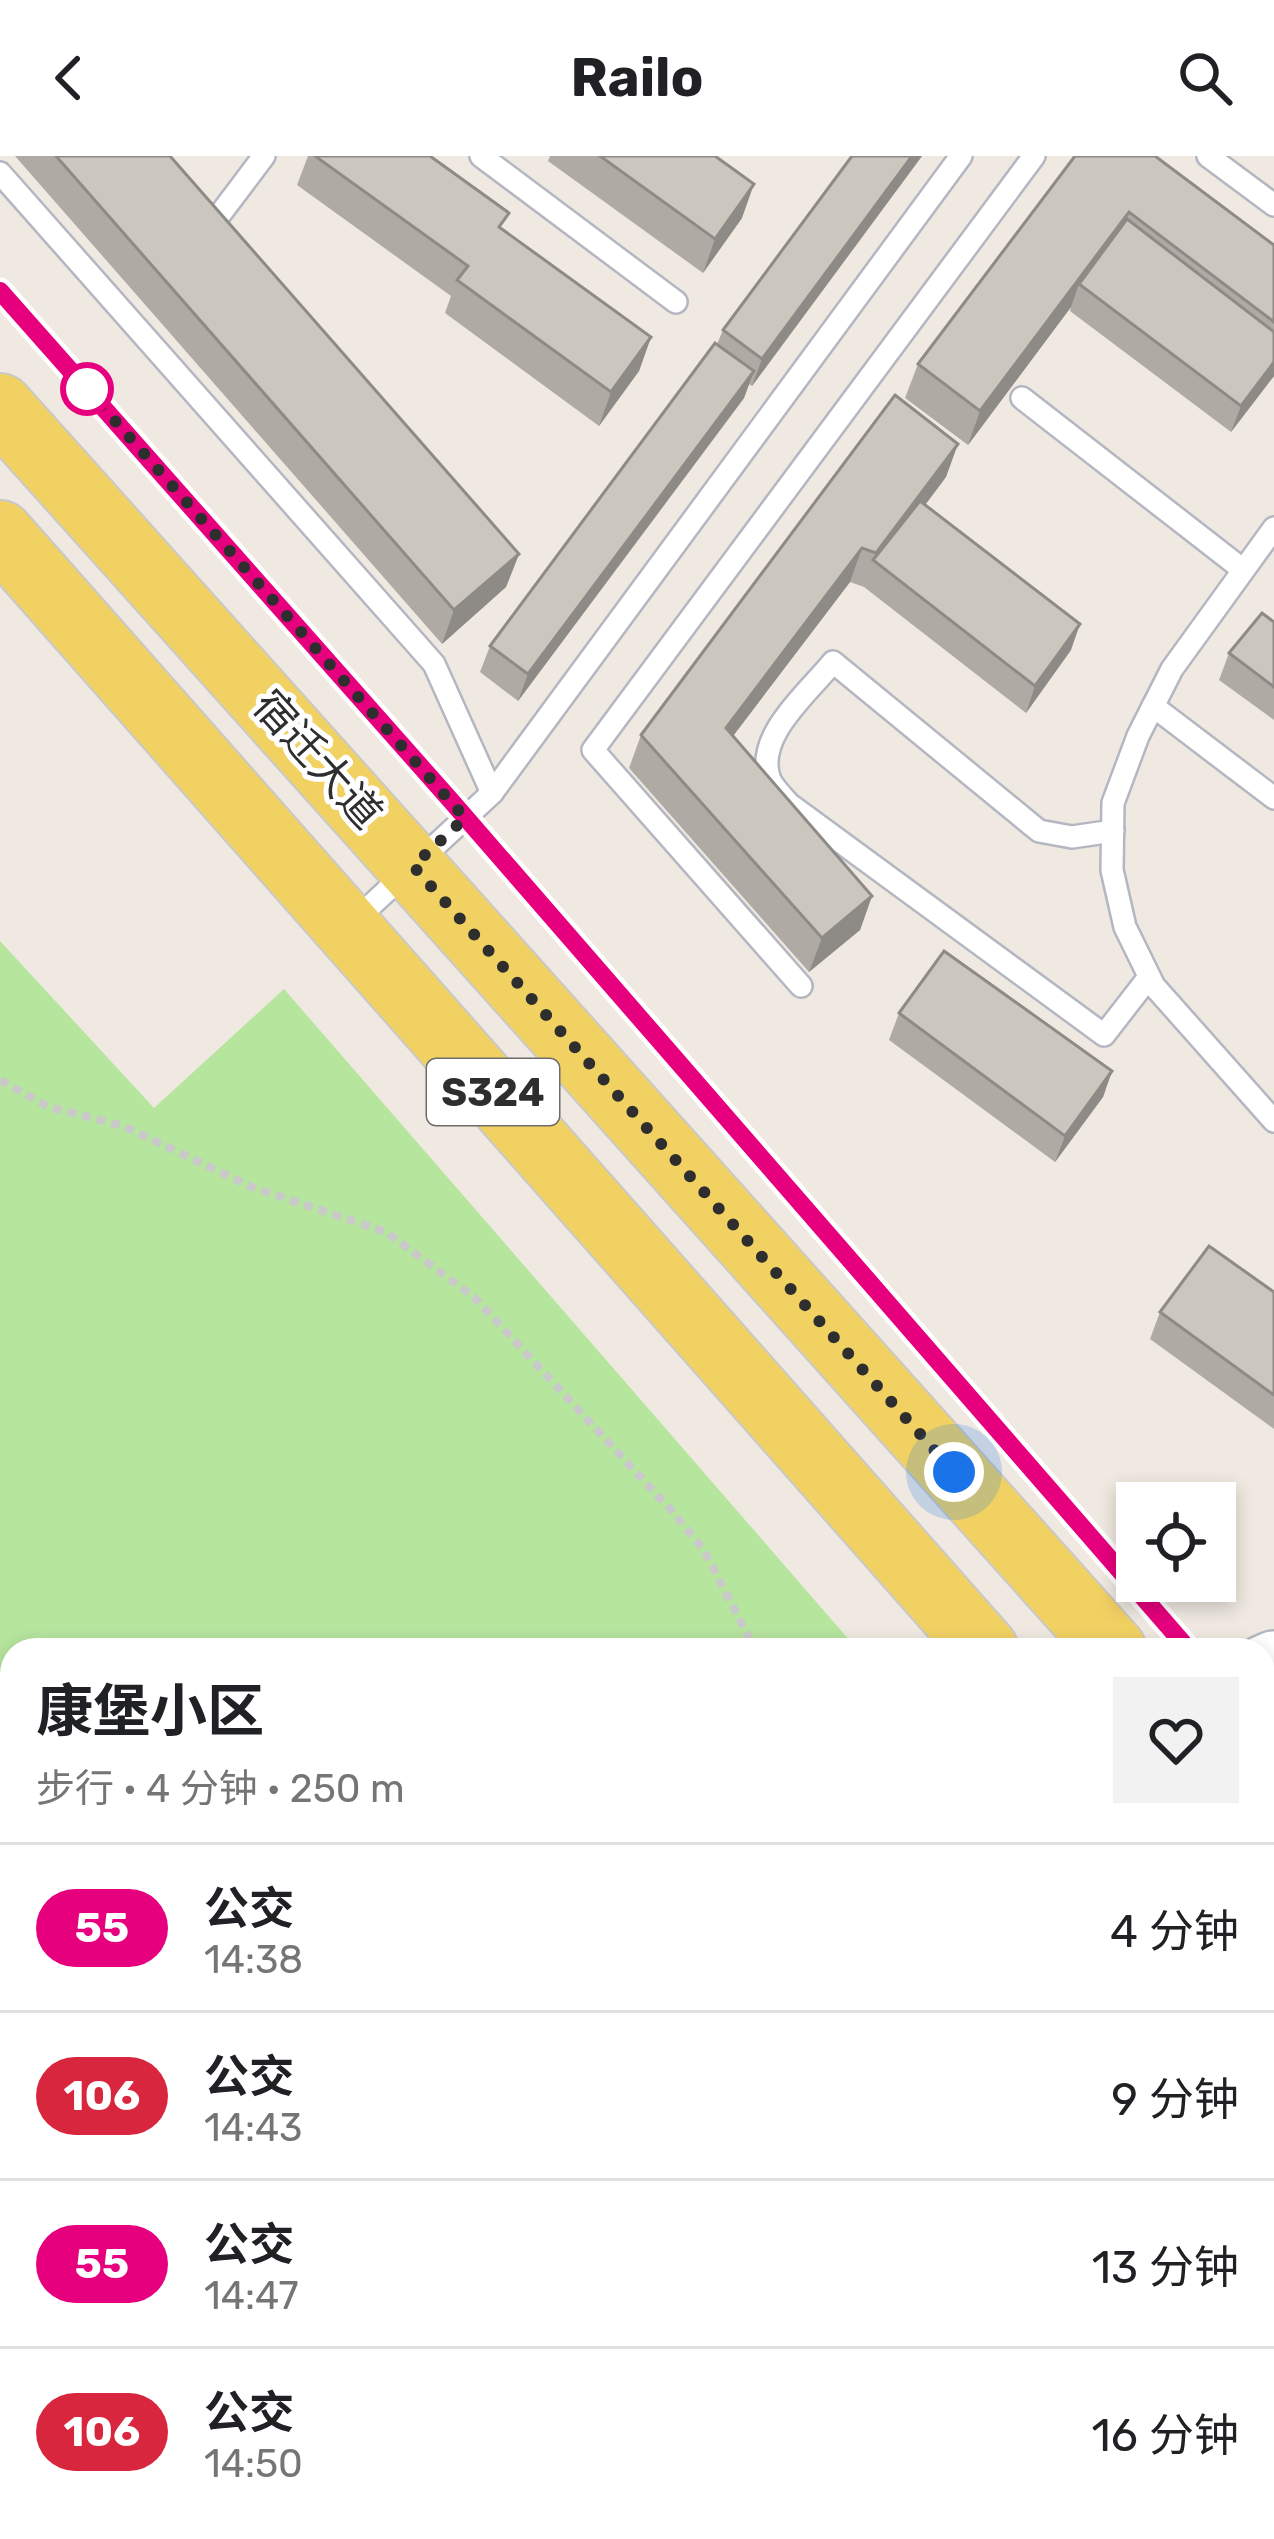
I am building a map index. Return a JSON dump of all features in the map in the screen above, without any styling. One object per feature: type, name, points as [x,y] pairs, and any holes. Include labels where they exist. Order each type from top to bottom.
[{"type":"main road","name":"宿迁大道","points":[[0,406],[1102,1638]]},
{"type":"main road","name":"S324","points":[[0,534],[974,1638]]},
{"type":"lane","points":[[231,238],[208,212],[265,156]]},
{"type":"lane","points":[[481,156],[676,302]]},
{"type":"lane","points":[[348,927],[492,793],[961,156]]},
{"type":"lane","points":[[801,986],[593,750],[1034,156]]},
{"type":"lane","points":[[1208,156],[1274,205]]},
{"type":"lane","points":[[0,173],[434,664],[492,793]]},
{"type":"lane","points":[[0,291],[1179,1638]]},
{"type":"lane","points":[[1022,398],[1242,569]]},
{"type":"lane","points":[[1274,528],[1172,669],[1138,736],[1113,803],[1112,870],[1125,927],[1149,977],[1274,1121]]},
{"type":"lane","points":[[1113,831],[1072,837],[1040,831],[833,662],[775,734],[767,754],[770,780],[789,804],[1104,1035],[1149,977]]},
{"type":"lane","points":[[1154,706],[1274,798]]},
{"type":"path","points":[[0,1080],[49,1107],[123,1126],[252,1187],[386,1232],[474,1297],[704,1550],[749,1638]]},
{"type":"green space","points":[[0,941],[154,1108],[284,989],[848,1638],[0,1638]]},
{"type":"building","points":[[56,156],[170,156],[519,554],[454,610]]},
{"type":"building","points":[[315,156],[430,156],[509,213],[499,227],[651,337],[611,392],[457,280],[468,266]]},
{"type":"building","points":[[600,156],[715,156],[754,184],[715,239]]},
{"type":"building","points":[[852,156],[912,156],[762,359],[723,330]]},
{"type":"building","points":[[1075,156],[1155,156],[1274,245],[1274,322],[1129,212],[980,411],[918,364]]},
{"type":"building","points":[[1127,219],[1274,332],[1274,362],[1241,406],[1079,284]]},
{"type":"building","points":[[715,343],[754,371],[528,674],[490,646]]},
{"type":"building","points":[[895,395],[958,444],[876,553],[862,548],[726,728],[872,896],[822,938],[641,735]]},
{"type":"building","points":[[920,501],[1080,624],[1035,686],[873,560]]},
{"type":"building","points":[[1262,613],[1274,622],[1274,687],[1229,653]]},
{"type":"building","points":[[944,951],[1112,1071],[1065,1136],[899,1013]]},
{"type":"building","points":[[1209,1246],[1274,1292],[1274,1395],[1160,1312]]},
{"type":"bus line","name":"55","points":[[0,291],[453,803],[1179,1638]]},
{"type":"route","points":[[87,389],[465,818],[413,866],[954,1472]]}]
